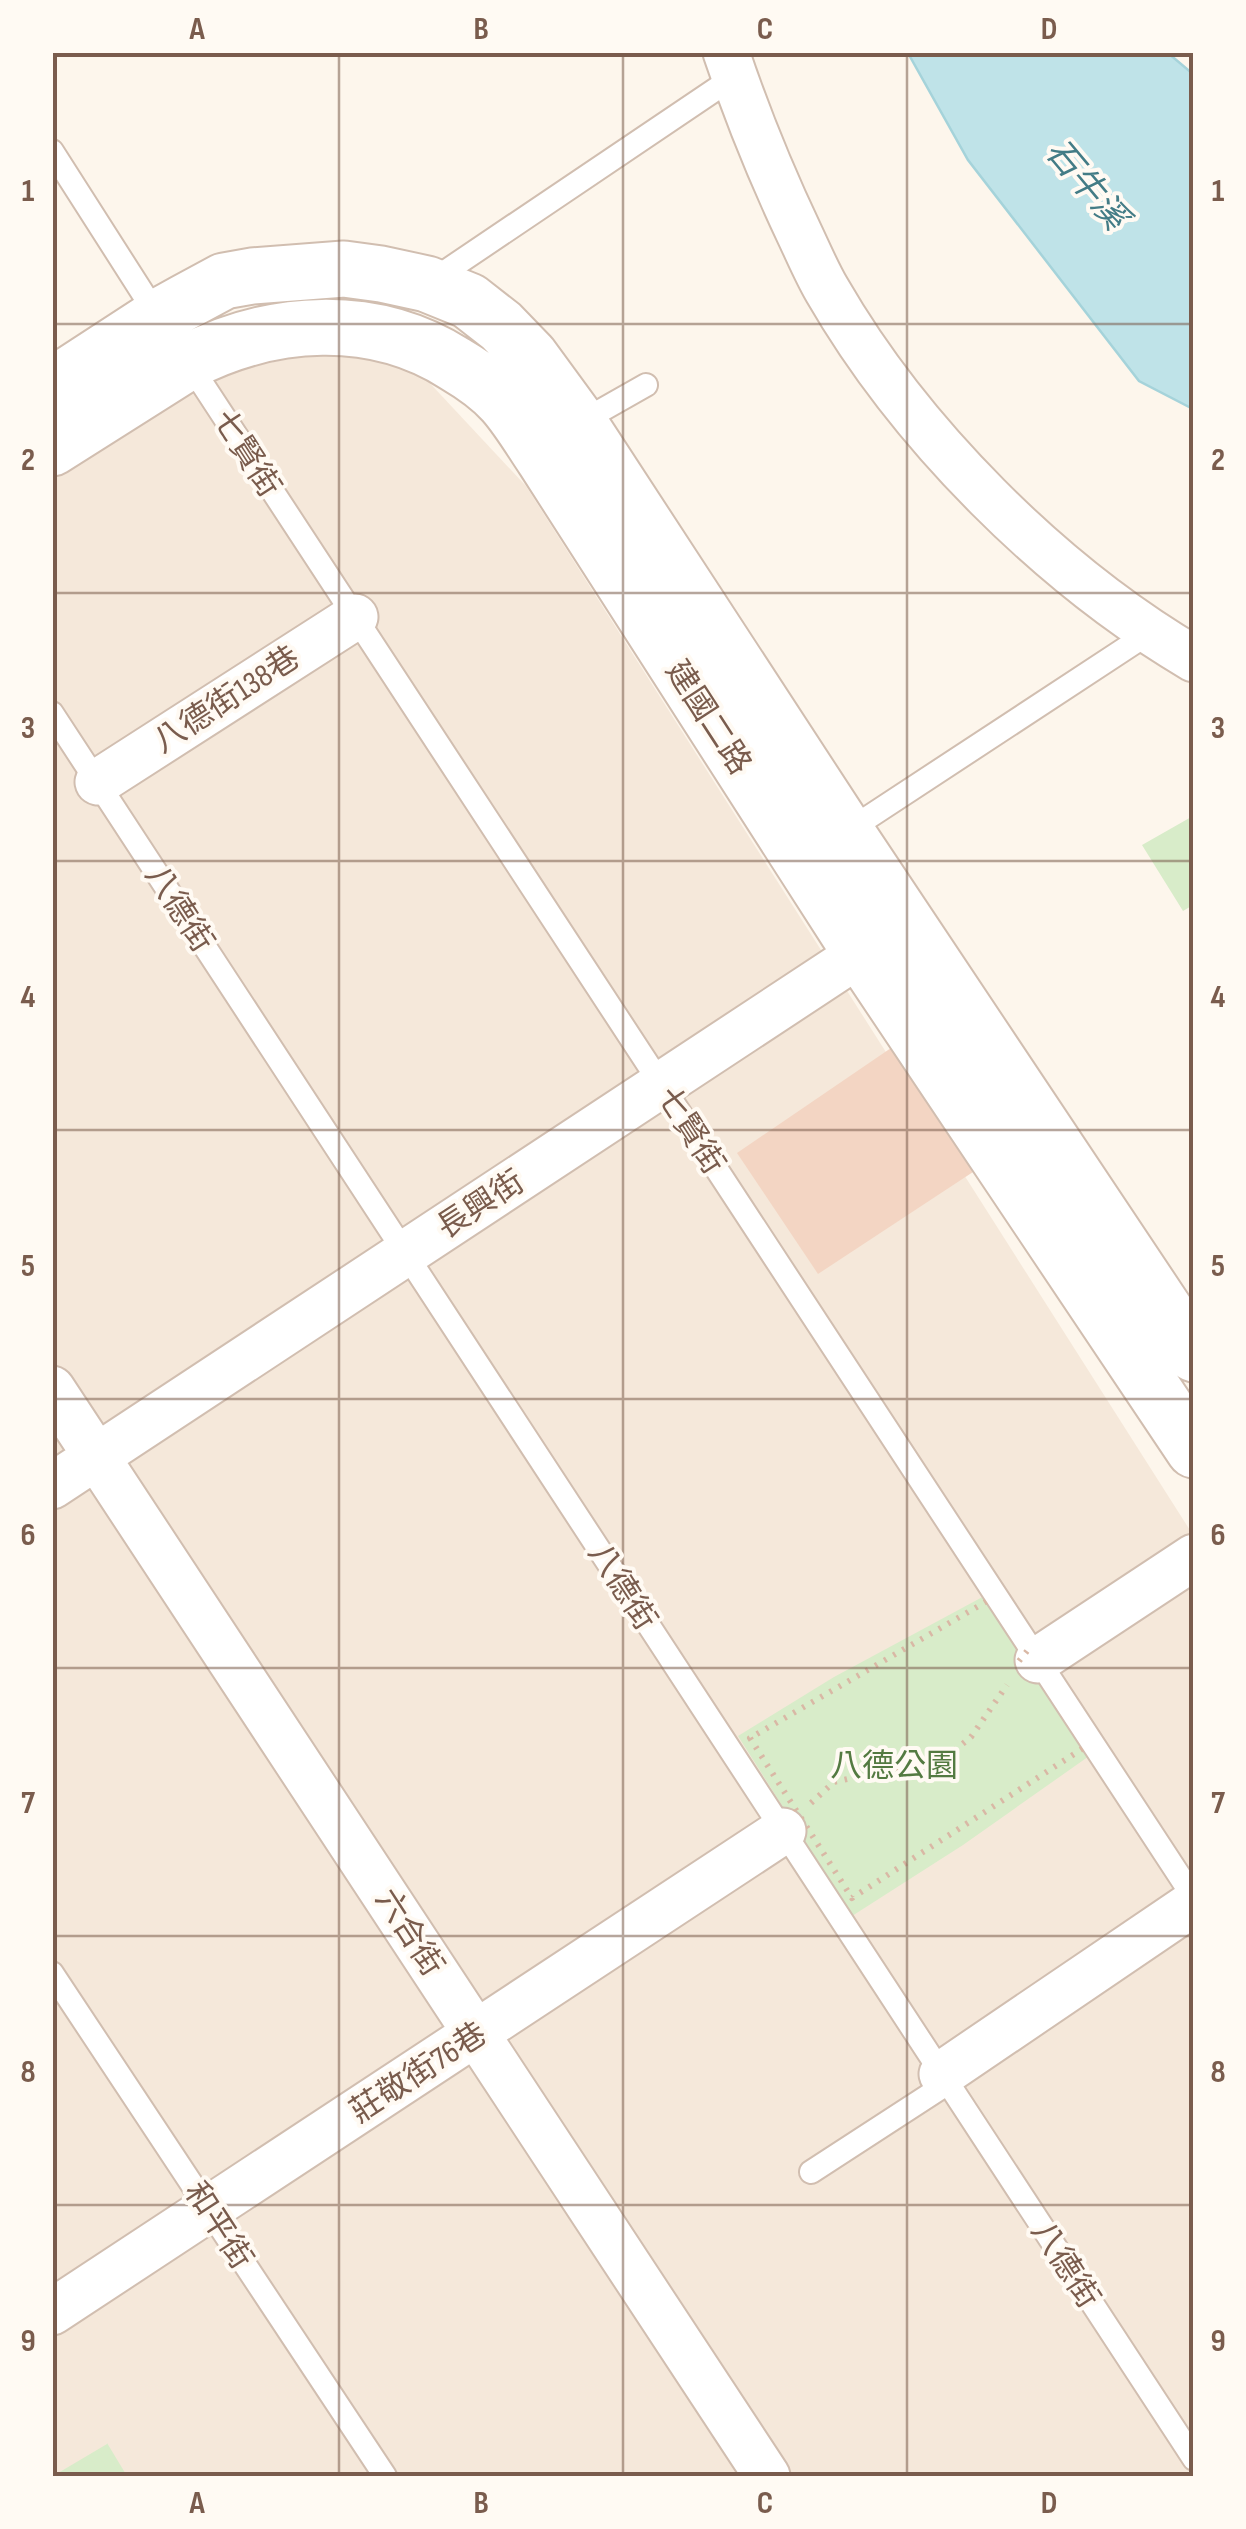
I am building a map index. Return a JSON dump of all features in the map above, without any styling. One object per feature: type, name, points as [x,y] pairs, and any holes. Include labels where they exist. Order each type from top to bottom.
[{"type":"street","points":[[730,65],[766,162],[827,290],[916,418],[1026,534],[1149,633],[1194,659]]},
{"type":"street","name":"建國二路","points":[[52,386],[158,317],[224,281],[280,272],[344,269],[428,284],[469,300],[501,326],[530,356],[579,423],[1194,1354]]},
{"type":"street","name":"建國二路","points":[[52,448],[188,362],[271,332],[304,327],[372,331],[408,341],[474,376],[503,401],[861,953],[1194,1450]]},
{"type":"street","name":"八德街138巷","points":[[98,782],[355,617]]},
{"type":"street","name":"長興街","points":[[52,1486],[906,923]]},
{"type":"street","name":"六合街","points":[[52,1389],[767,2476]]},
{"type":"street","points":[[1022,1665],[1194,1557]]},
{"type":"street","name":"莊敬街76巷","points":[[52,2312],[790,1828]]},
{"type":"street","points":[[945,2078],[1194,1901]]},
{"type":"lane","points":[[428,284],[730,65]]},
{"type":"lane","points":[[52,151],[158,317]]},
{"type":"lane","name":"七賢街","points":[[188,362],[661,1085],[1022,1665],[1194,1901]]},
{"type":"lane","points":[[579,423],[646,385]]},
{"type":"lane","points":[[846,832],[1149,633]]},
{"type":"lane","name":"八德街","points":[[52,713],[790,1828],[945,2078],[1194,2459]]},
{"type":"lane","name":"和平街","points":[[52,1973],[385,2476]]},
{"type":"lane","points":[[811,2172],[945,2078]]},
{"type":"path","points":[[989,1600],[1085,1747],[852,1898],[790,1828],[750,1738],[989,1600]]},
{"type":"path","points":[[790,1828],[834,1782],[935,1764],[962,1746],[1022,1665]]},
{"type":"path","points":[[916,1748],[917,1766]]},
{"type":"shaded area","points":[[330,350],[412,364],[526,486],[1193,1535],[1193,2476],[53,2476],[52,464],[223,373]]},
{"type":"green space","points":[[1193,816],[1193,905],[1183,911],[1142,845]]},
{"type":"green space","name":"八德公園","points":[[988,1594],[1092,1754],[963,1845],[852,1916],[738,1736],[834,1677]]},
{"type":"green space","points":[[107,2444],[127,2476],[53,2476]]},
{"type":"water","name":"石牛溪","points":[[908,53],[1168,53],[1193,74],[1193,409],[1139,381],[968,160]]},
{"type":"building","points":[[891,1048],[973,1172],[818,1274],[737,1153]]}]
